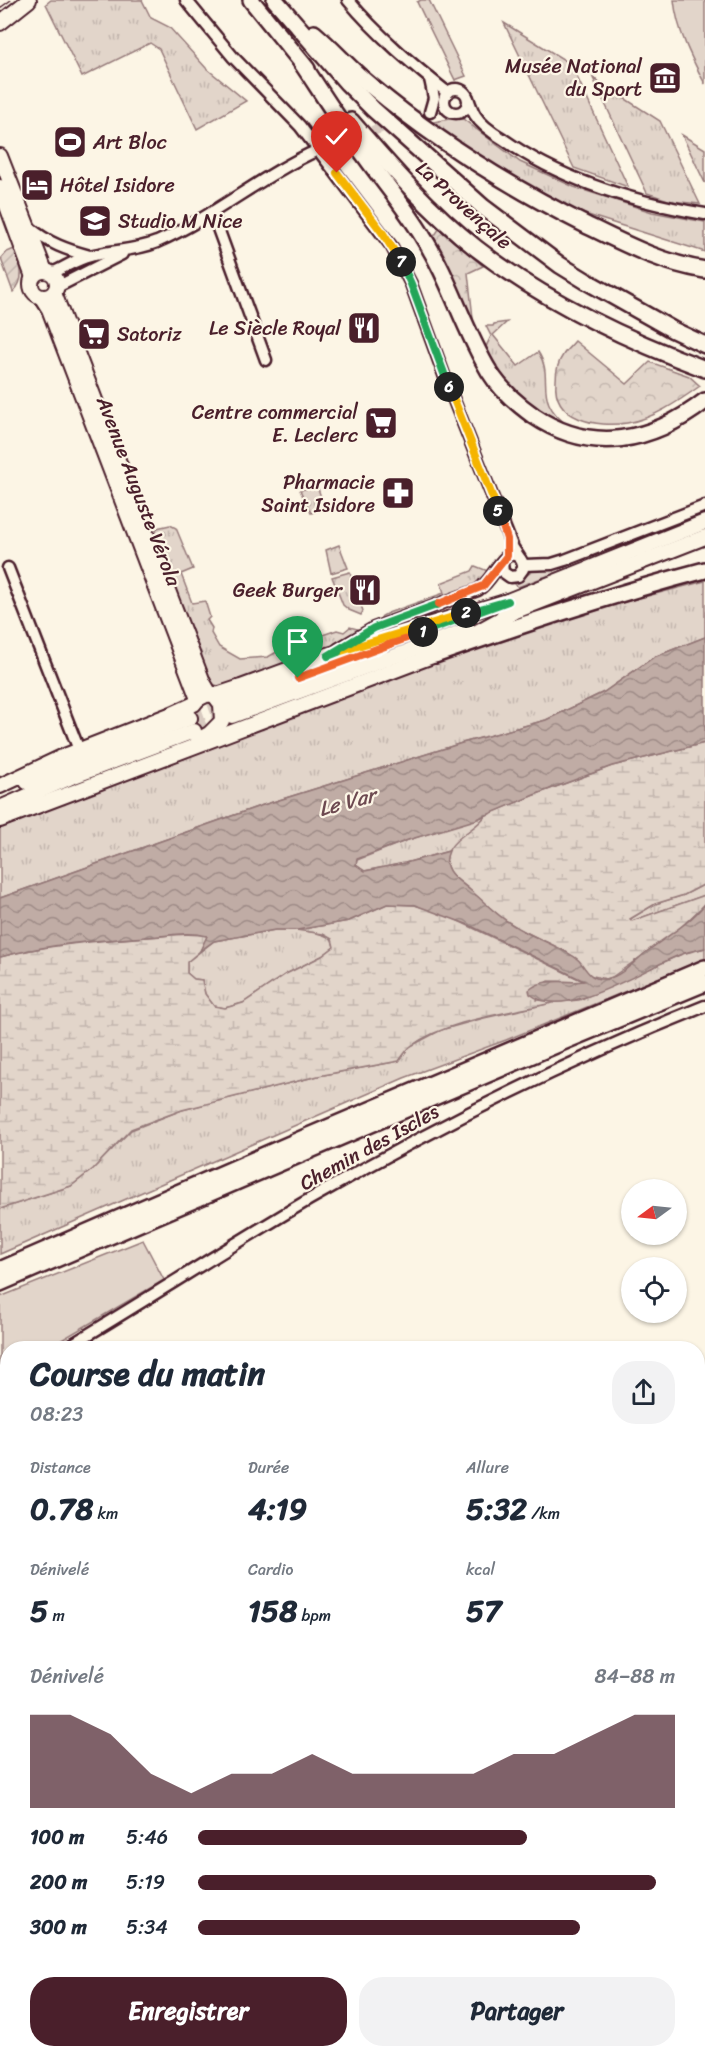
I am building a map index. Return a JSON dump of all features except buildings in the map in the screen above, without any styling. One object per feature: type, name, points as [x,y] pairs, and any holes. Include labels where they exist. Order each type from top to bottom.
[{"type":"highway","name":"La Provençale","points":[[251,0],[301,62],[414,193],[476,247],[534,289],[579,313],[705,369]]},
{"type":"highway","name":"La Provençale","points":[[276,0],[332,66],[373,109],[483,207],[569,271],[622,303],[705,345]]},
{"type":"highway","points":[[276,0],[371,86],[463,155],[536,200],[640,252],[670,263],[705,270]]},
{"type":"highway","points":[[301,62],[423,237],[437,260],[473,343],[491,374],[512,399],[528,412],[555,428],[576,436],[606,441],[631,438],[663,428],[705,401]]},
{"type":"highway","points":[[435,655],[594,601],[705,570]]},
{"type":"highway","points":[[0,1270],[326,1128],[705,968]]},
{"type":"highway","points":[[0,1283],[705,983]]},
{"type":"main road","points":[[0,23],[29,0]]},
{"type":"main road","points":[[0,156],[30,228],[43,274]]},
{"type":"main road","points":[[0,187],[43,274]]},
{"type":"main road","points":[[43,274],[56,277],[51,293],[32,291],[31,286],[43,274]]},
{"type":"main road","name":"Avenue Auguste Vérola","points":[[51,293],[49,309],[204,698]]},
{"type":"main road","points":[[0,786],[204,698],[328,656],[509,607],[705,522]]},
{"type":"main road","points":[[230,710],[705,537]]},
{"type":"main road","points":[[88,785],[208,742],[435,655],[509,607]]},
{"type":"main road","points":[[204,698],[194,714],[203,727],[234,727],[271,716]]},
{"type":"main road","points":[[0,820],[199,740],[209,734],[223,716],[219,700],[204,698]]},
{"type":"main road","points":[[0,794],[64,767],[192,724],[0,808]]},
{"type":"street","points":[[186,0],[233,57],[300,126],[319,149],[382,232],[401,262],[503,523],[513,560]]},
{"type":"street","points":[[348,0],[375,28],[448,93]]},
{"type":"street","points":[[430,79],[434,98],[425,113],[446,106]]},
{"type":"street","points":[[476,117],[452,112],[446,106],[445,98],[448,93],[459,90],[468,98],[476,117],[489,129],[524,154],[563,174],[663,207],[705,213]]},
{"type":"street","points":[[459,112],[465,109],[468,98]]},
{"type":"street","points":[[43,274],[90,256],[130,250],[157,242],[319,149],[348,139]]},
{"type":"street","points":[[212,212],[266,360]]},
{"type":"street","points":[[30,228],[44,239],[62,248],[90,256]]},
{"type":"street","points":[[51,293],[130,250]]},
{"type":"street","points":[[328,656],[374,628],[478,590],[513,560],[552,564],[705,506]]},
{"type":"street","points":[[8,568],[79,750]]},
{"type":"street","name":"Chemin des Iscles","points":[[78,1341],[310,1200],[402,1148],[545,1074],[705,1006]]},
{"type":"green space","points":[[51,0],[142,0],[151,18],[169,27],[206,68],[246,101],[197,129],[159,49],[150,43],[82,77],[46,4]]},
{"type":"green space","points":[[429,0],[466,76],[455,80],[417,2]]},
{"type":"green space","points":[[674,0],[705,0],[705,84],[681,33]]},
{"type":"green space","points":[[504,23],[571,64],[628,187],[574,168]]},
{"type":"green space","points":[[593,78],[660,121],[700,204],[671,201],[647,193]]},
{"type":"green space","points":[[463,119],[520,162],[574,187],[652,212],[705,222],[705,252],[569,209],[518,183],[429,123]]},
{"type":"green space","points":[[682,135],[705,149],[705,183]]},
{"type":"green space","points":[[439,229],[483,266],[468,273],[473,318],[466,314],[431,241]]},
{"type":"green space","points":[[14,249],[21,276],[13,292],[1,259],[7,252]]},
{"type":"green space","points":[[507,322],[493,335],[518,366],[538,352],[545,371],[547,398],[558,417],[570,427],[562,426],[519,397],[484,351],[491,336],[486,326]]},
{"type":"green space","points":[[575,341],[627,384],[650,362],[689,376],[700,386],[665,409],[637,421],[603,424],[579,418],[569,413],[561,405],[556,381],[560,361]]},
{"type":"green space","points":[[317,486],[325,508],[311,513],[300,490]]},
{"type":"green space","points":[[705,509],[705,516],[659,535],[518,587],[515,584],[534,570],[577,560]]},
{"type":"green space","points":[[170,525],[176,528],[193,569],[181,574],[192,603],[205,601],[210,617],[207,620],[219,647],[240,659],[268,657],[282,649],[337,630],[344,632],[350,627],[361,630],[323,653],[224,689],[213,684],[201,664],[202,658],[195,638],[176,598],[156,531],[157,528]]},
{"type":"green space","points":[[339,545],[348,568],[331,573],[326,550]]},
{"type":"green space","points":[[475,566],[488,571],[482,580],[469,589],[378,622],[388,613],[444,593],[441,583],[472,571]]},
{"type":"green space","points":[[350,572],[363,611],[361,615],[343,605],[332,577]]},
{"type":"green space","points":[[705,581],[705,637],[654,657],[604,692],[546,720],[462,743],[260,806],[0,898],[0,824],[548,622]]},
{"type":"green space","points":[[705,743],[705,884],[684,895],[655,904],[630,919],[632,921],[705,895],[705,904],[676,932],[612,977],[606,979],[589,975],[574,957],[501,917],[449,871],[446,860],[450,848],[486,815],[612,766]]},
{"type":"green space","points":[[486,815],[449,851],[364,871],[356,865],[357,860],[408,840]]},
{"type":"green space","points":[[705,884],[705,895],[632,921],[630,919],[655,904],[684,895]]},
{"type":"green space","points":[[387,904],[415,905],[446,915],[585,982],[548,981],[537,1000],[556,1002],[481,1018],[443,1029],[411,1046],[399,1061],[318,1076],[182,1110],[131,1129],[93,1169],[71,1186],[0,1209],[0,957],[55,946],[92,942],[193,934],[208,936],[200,951],[187,962],[187,973],[194,979],[202,980],[205,994],[214,1006],[225,1008],[243,1003],[286,974],[322,956],[334,947],[332,939],[323,934],[297,930],[349,921]]},
{"type":"green space","points":[[275,930],[318,933],[332,939],[334,947],[322,956],[286,974],[243,1003],[225,1008],[214,1006],[205,994],[202,980],[194,979],[187,973],[187,962],[214,941]]},
{"type":"green space","points":[[705,948],[705,959],[506,1040],[404,1078],[0,1254],[0,1209],[71,1186],[93,1169],[131,1130],[182,1110],[318,1076],[399,1061],[409,1047],[441,1030],[556,1002],[579,1000],[682,954]]},
{"type":"green space","points":[[143,1240],[164,1280],[60,1341],[0,1341],[0,1297]]},
{"type":"water","name":"Le Var","points":[[705,637],[705,743],[612,766],[475,820],[408,840],[357,859],[356,865],[365,871],[449,851],[448,869],[455,878],[507,921],[560,948],[580,961],[588,973],[597,978],[611,978],[622,972],[684,925],[705,904],[705,948],[682,954],[606,990],[563,1002],[545,1001],[530,994],[529,990],[542,983],[584,981],[469,925],[415,905],[387,904],[349,921],[297,930],[275,930],[214,941],[200,951],[207,936],[185,934],[73,943],[0,957],[0,898],[260,806],[462,743],[546,720],[604,692],[654,657]]},
{"type":"tunnel","points":[[358,136],[421,114]]},
{"type":"tunnel","points":[[190,718],[228,704]]},
{"type":"tunnel","points":[[194,731],[225,718]]},
{"type":"tram line","points":[[0,8],[11,0]]},
{"type":"place","name":"Musée National du Sport","points":[[665,78]]},
{"type":"place","name":"Art Bloc","points":[[70,142]]},
{"type":"place","name":"Hôtel Isidore","points":[[37,185]]},
{"type":"place","name":"Studio M Nice","points":[[95,221]]},
{"type":"place","name":"Le Siècle Royal","points":[[364,328]]},
{"type":"place","name":"Satoriz","points":[[94,334]]},
{"type":"place","name":"Centre commercial E. Leclerc","points":[[381,423]]},
{"type":"place","name":"Pharmacie Saint Isidore","points":[[398,493]]},
{"type":"place","name":"Geek Burger","points":[[365,590]]},
{"type":"route","points":[[298,678],[508,601],[328,656],[374,628],[478,590],[489,581],[507,556],[508,550],[503,523],[447,383],[411,284],[392,247],[337,173]]}]
